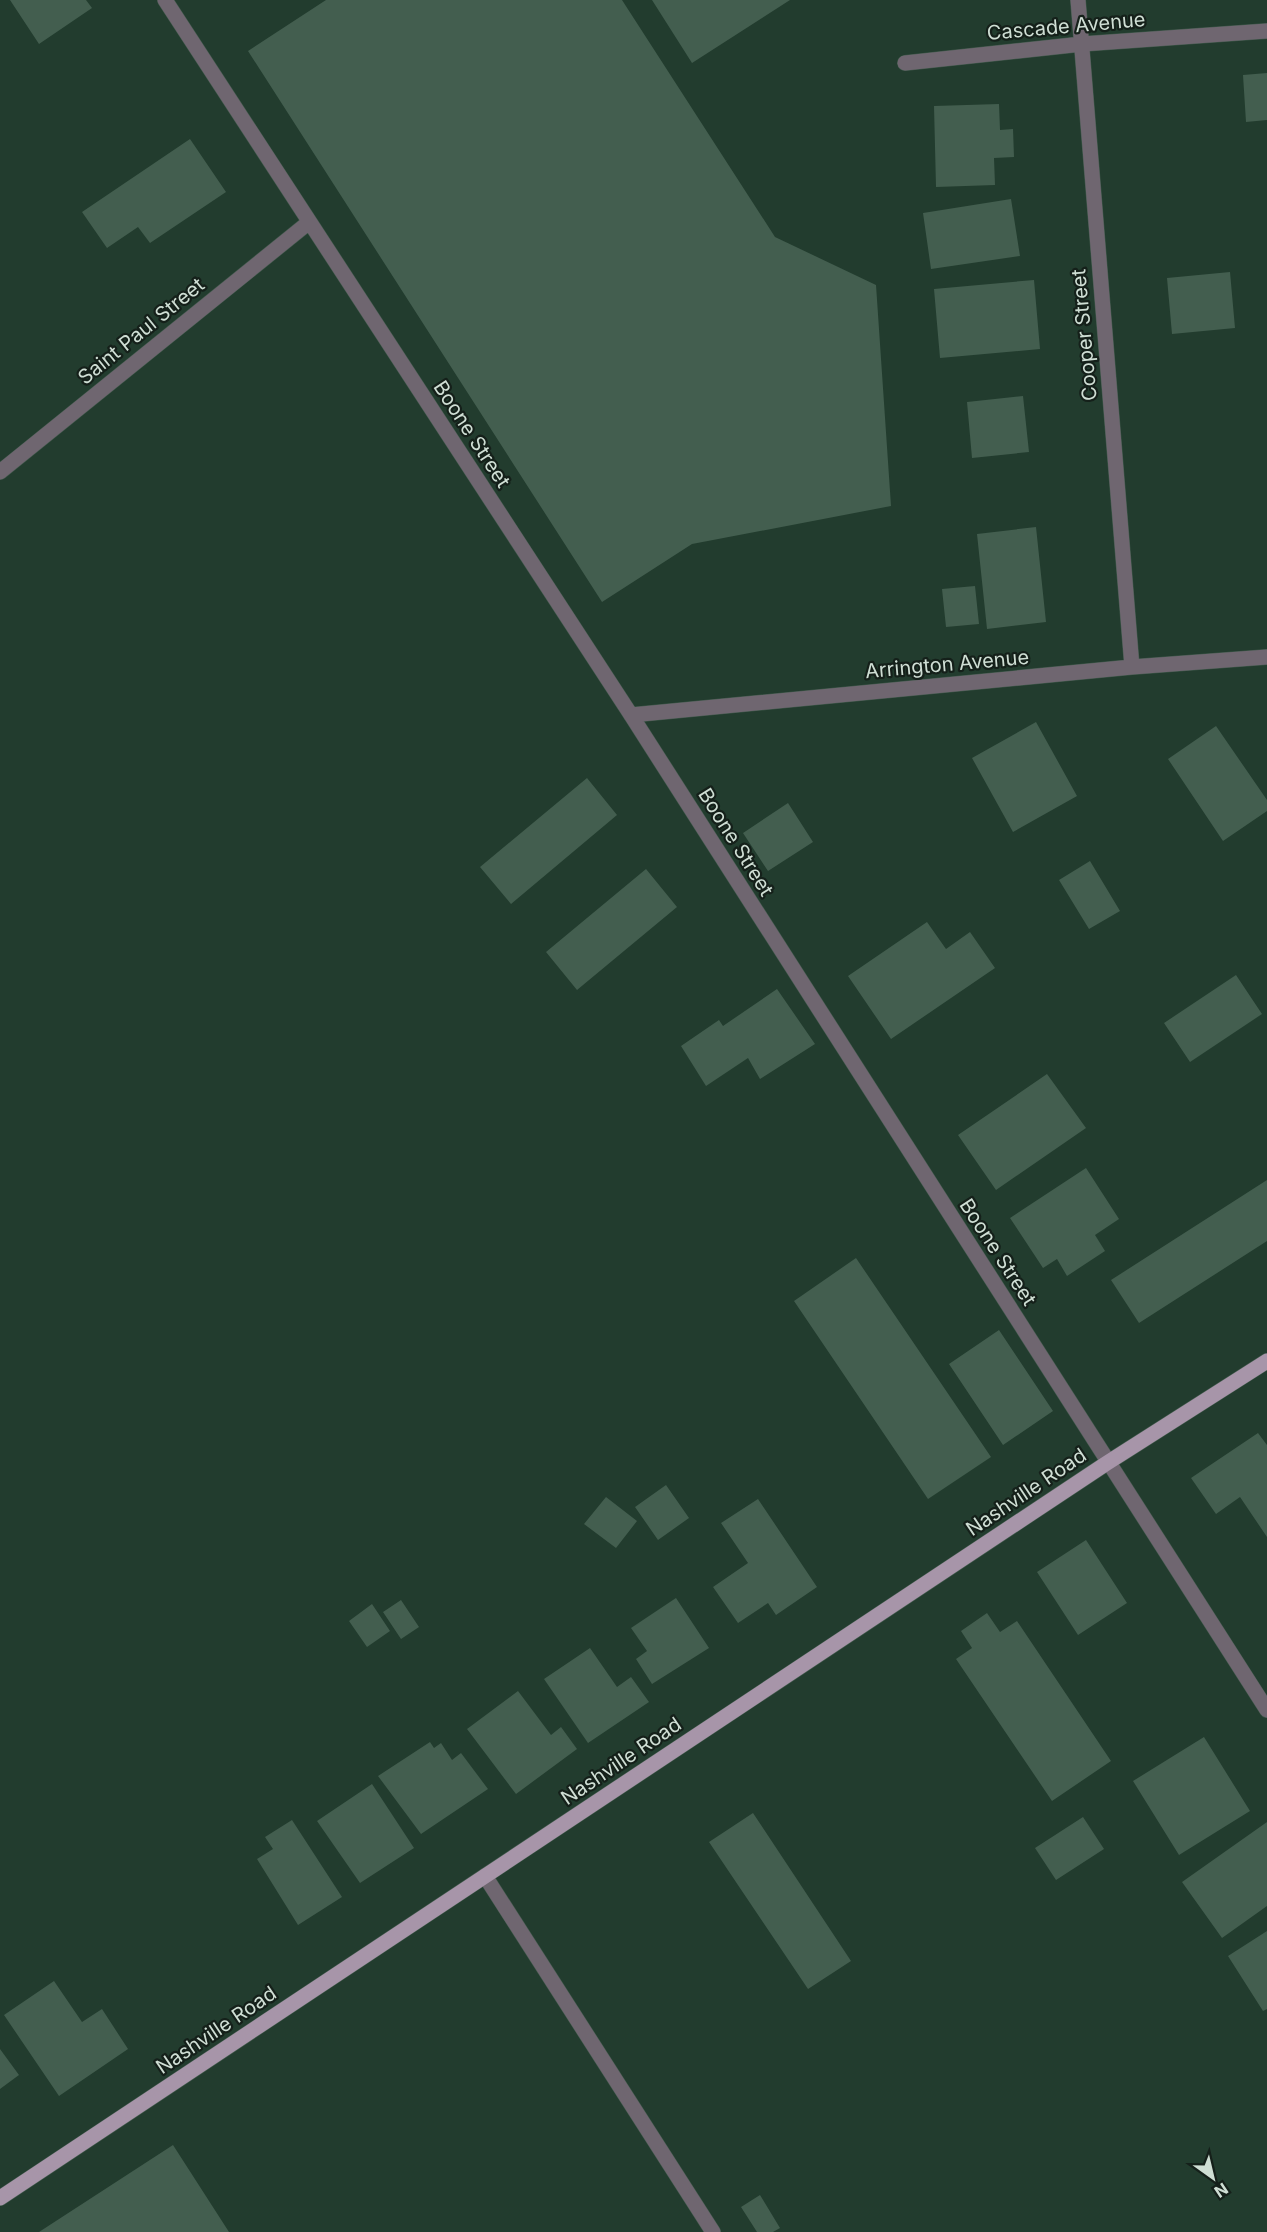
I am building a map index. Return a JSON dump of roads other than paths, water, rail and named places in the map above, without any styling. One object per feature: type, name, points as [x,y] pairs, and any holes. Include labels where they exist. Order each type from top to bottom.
[{"type":"main road","name":"Nashville Road","points":[[0,2198],[1107,1463],[1267,1361]]},
{"type":"street","name":"Boone Street","points":[[165,0],[308,223],[631,715],[1267,1710]]},
{"type":"street","name":"Cooper Street","points":[[1078,0],[1132,667]]},
{"type":"street","name":"Cascade Avenue","points":[[905,63],[1082,44],[1267,32]]},
{"type":"street","name":"Saint Paul Street","points":[[0,472],[308,223]]},
{"type":"street","name":"Arrington Avenue","points":[[631,715],[1132,667],[1267,657]]},
{"type":"street","points":[[485,1876],[713,2232]]}]
